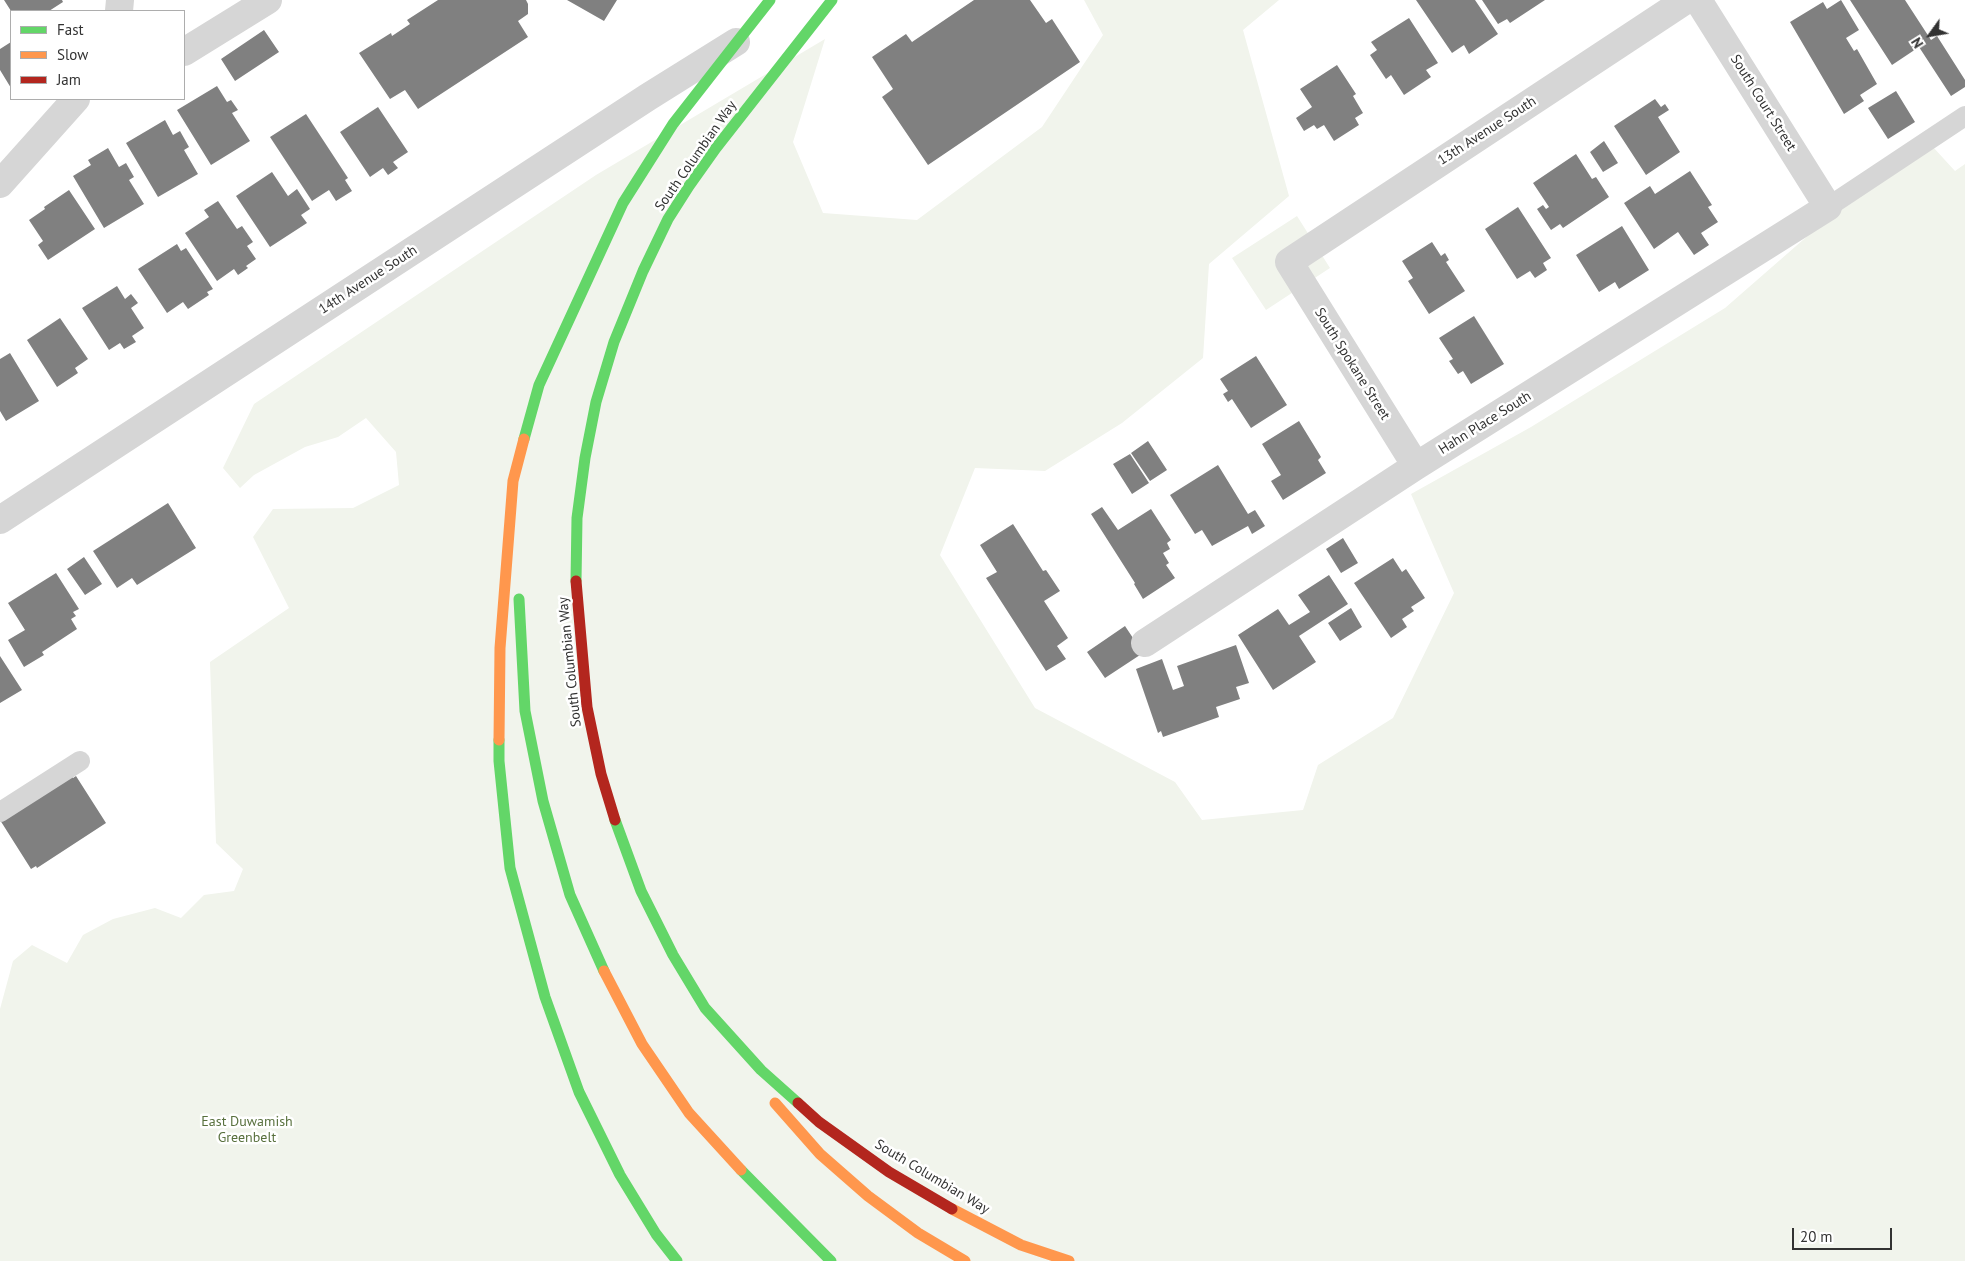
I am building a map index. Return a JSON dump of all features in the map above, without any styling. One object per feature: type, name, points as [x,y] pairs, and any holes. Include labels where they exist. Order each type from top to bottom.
[{"type":"main road","points":[[676,1261],[656,1234],[620,1175],[579,1092],[545,997],[510,868],[499,761],[500,648],[513,481],[538,386],[623,203],[673,124],[770,0]]},
{"type":"main road","name":"South Columbian Way","points":[[832,0],[700,171],[668,219],[643,271],[614,342],[596,402],[585,458],[577,518],[576,590],[587,707],[601,774],[618,831],[641,891],[673,955],[705,1008],[761,1070],[818,1122],[888,1172],[961,1214],[1021,1245],[1069,1261]]},
{"type":"main road","points":[[823,11],[837,0]]},
{"type":"main road","points":[[513,481],[517,570]]},
{"type":"main road","points":[[518,590],[525,711],[539,783],[570,895],[594,952],[642,1044],[690,1113],[754,1185],[831,1261]]},
{"type":"main road","points":[[705,1008],[777,1105],[820,1154],[868,1196],[918,1233],[965,1261]]},
{"type":"street","points":[[185,51],[268,0]]},
{"type":"street","name":"13th Avenue South","points":[[1289,262],[1686,0]]},
{"type":"street","name":"South Court Street","points":[[1698,0],[1828,207]]},
{"type":"street","name":"14th Avenue South","points":[[0,520],[640,102],[737,42]]},
{"type":"street","points":[[0,184],[75,100]]},
{"type":"street","name":"Hahn Place South","points":[[1145,643],[1416,466],[1828,207]]},
{"type":"street","name":"South Spokane Street","points":[[1289,262],[1416,466]]},
{"type":"lane","points":[[1828,207],[1965,116]]},
{"type":"lane","points":[[0,812],[80,761]]},
{"type":"green space","name":"East Duwamish Greenbelt","points":[[1084,0],[1279,0],[1243,30],[1289,196],[1209,264],[1203,358],[1122,423],[1045,471],[975,468],[940,555],[1035,708],[1175,782],[1202,820],[1303,810],[1318,765],[1393,718],[1454,593],[1411,494],[1531,427],[1725,308],[1835,212],[1933,147],[1955,171],[1965,164],[1965,1261],[0,1261],[0,1009],[13,961],[32,945],[67,963],[83,935],[113,919],[155,908],[181,918],[204,895],[234,891],[243,869],[216,843],[210,662],[289,608],[253,537],[273,509],[353,508],[399,485],[396,452],[366,418],[338,437],[305,447],[254,475],[240,488],[223,468],[254,404],[596,175],[825,39],[793,142],[823,213],[917,220],[1042,127],[1103,35]]},
{"type":"green space","points":[[1297,216],[1330,268],[1266,310],[1232,258]]},
{"type":"building","points":[[4,0],[62,0],[63,2],[51,10],[10,10]]},
{"type":"building","points":[[438,0],[526,0],[528,14],[518,21],[528,37],[418,109],[405,90],[390,99],[359,53],[391,33],[392,36],[410,24],[407,20]]},
{"type":"building","points":[[567,0],[617,0],[604,21]]},
{"type":"building","points":[[974,0],[1030,0],[1046,23],[1052,19],[1080,62],[928,165],[882,97],[893,89],[872,57],[906,34],[912,42]]},
{"type":"building","points":[[1416,0],[1475,0],[1498,34],[1469,54],[1464,45],[1452,53]]},
{"type":"building","points":[[1482,0],[1545,0],[1510,23],[1507,19],[1498,24]]},
{"type":"building","points":[[1841,0],[1859,30],[1846,38],[1854,51],[1857,49],[1877,84],[1860,95],[1864,101],[1844,114],[1790,22],[1823,2],[1827,9]]},
{"type":"building","points":[[1850,0],[1905,0],[1931,40],[1937,36],[1965,80],[1965,87],[1951,96],[1919,47],[1892,65]]},
{"type":"building","points":[[1409,18],[1438,63],[1426,70],[1431,77],[1404,95],[1391,75],[1386,79],[1370,55],[1377,50],[1371,42]]},
{"type":"building","points":[[264,30],[279,52],[235,81],[221,59]]},
{"type":"building","points":[[10,43],[10,86],[0,70],[0,49]]},
{"type":"building","points":[[1337,65],[1356,94],[1353,96],[1363,113],[1355,118],[1359,125],[1334,141],[1324,125],[1317,129],[1314,125],[1304,131],[1296,118],[1312,107],[1300,89]]},
{"type":"building","points":[[217,86],[227,102],[231,100],[238,110],[232,113],[250,141],[211,165],[177,110]]},
{"type":"building","points":[[1896,91],[1915,122],[1888,139],[1868,108]]},
{"type":"building","points":[[1655,99],[1661,107],[1665,104],[1669,110],[1658,117],[1680,152],[1646,175],[1614,126]]},
{"type":"building","points":[[378,107],[408,152],[393,162],[398,168],[388,175],[383,168],[370,177],[340,132]]},
{"type":"building","points":[[306,114],[348,178],[345,180],[352,191],[336,201],[329,190],[312,201],[270,137]]},
{"type":"building","points":[[165,120],[173,135],[180,131],[189,147],[184,150],[198,174],[158,197],[126,143]]},
{"type":"building","points":[[1604,141],[1618,163],[1603,172],[1590,152]]},
{"type":"building","points":[[108,148],[119,167],[126,163],[134,177],[129,180],[144,204],[104,228],[73,176],[91,165],[88,160]]},
{"type":"building","points":[[1576,154],[1592,179],[1596,177],[1609,197],[1563,228],[1560,224],[1551,230],[1537,209],[1543,205],[1546,209],[1549,207],[1533,183]]},
{"type":"building","points":[[1690,171],[1712,205],[1708,207],[1718,222],[1701,233],[1709,245],[1694,255],[1678,232],[1654,249],[1624,203],[1650,186],[1655,194]]},
{"type":"building","points":[[272,172],[288,196],[297,189],[310,209],[301,215],[307,223],[270,247],[236,196]]},
{"type":"building","points":[[69,190],[95,229],[48,260],[38,245],[43,241],[29,220]]},
{"type":"building","points":[[218,201],[237,229],[242,226],[253,242],[247,246],[256,259],[238,275],[234,269],[217,281],[185,233],[209,217],[204,210]]},
{"type":"building","points":[[1518,207],[1551,258],[1543,263],[1547,270],[1535,278],[1530,271],[1517,279],[1485,229]]},
{"type":"building","points":[[1622,226],[1649,270],[1619,289],[1615,282],[1599,292],[1576,255]]},
{"type":"building","points":[[1432,242],[1441,256],[1445,253],[1449,260],[1446,262],[1465,291],[1429,314],[1408,281],[1413,278],[1402,261]]},
{"type":"building","points":[[177,244],[181,251],[186,248],[213,289],[207,292],[209,295],[188,309],[183,302],[167,313],[138,269]]},
{"type":"building","points":[[117,286],[125,299],[131,294],[138,303],[131,308],[144,328],[132,336],[136,342],[124,349],[120,343],[109,350],[82,308]]},
{"type":"building","points":[[1474,316],[1504,364],[1471,384],[1463,371],[1458,374],[1449,361],[1453,359],[1439,338]]},
{"type":"building","points":[[60,318],[88,359],[75,368],[78,373],[57,387],[27,340]]},
{"type":"building","points":[[10,353],[39,401],[6,421],[0,411],[0,359]]},
{"type":"building","points":[[1256,356],[1287,405],[1251,428],[1232,399],[1228,402],[1223,394],[1228,391],[1220,379]]},
{"type":"building","points":[[1299,421],[1321,457],[1318,460],[1326,473],[1283,500],[1271,481],[1281,475],[1262,444]]},
{"type":"building","points":[[1148,441],[1167,470],[1150,481],[1131,453]]},
{"type":"building","points":[[1130,454],[1149,483],[1132,494],[1113,464]]},
{"type":"building","points":[[1218,465],[1248,514],[1255,510],[1265,526],[1252,534],[1248,526],[1212,546],[1202,530],[1195,534],[1170,495]]},
{"type":"building","points":[[168,503],[196,548],[137,585],[132,578],[117,588],[93,551]]},
{"type":"building","points":[[1102,507],[1118,530],[1151,509],[1171,540],[1167,543],[1170,549],[1163,553],[1169,563],[1166,565],[1175,578],[1143,599],[1135,583],[1091,514]]},
{"type":"building","points":[[1013,524],[1043,571],[1046,570],[1060,591],[1044,601],[1068,638],[1057,646],[1066,659],[1046,671],[986,578],[997,572],[980,545]]},
{"type":"building","points":[[1343,538],[1358,563],[1341,573],[1326,549]]},
{"type":"building","points":[[84,557],[102,584],[85,595],[67,569]]},
{"type":"building","points":[[1393,558],[1402,572],[1406,569],[1425,598],[1411,607],[1414,611],[1402,619],[1407,627],[1391,638],[1354,583]]},
{"type":"building","points":[[56,573],[79,609],[73,612],[76,616],[71,619],[77,629],[42,652],[44,655],[24,667],[8,640],[25,630],[8,603]]},
{"type":"building","points":[[1329,575],[1348,604],[1299,636],[1316,662],[1273,690],[1238,635],[1278,609],[1289,625],[1310,612],[1298,595]]},
{"type":"building","points":[[1351,608],[1362,627],[1340,641],[1328,623]]},
{"type":"building","points":[[1125,626],[1143,653],[1105,678],[1087,652]]},
{"type":"building","points":[[1236,645],[1249,683],[1236,687],[1240,699],[1216,707],[1219,717],[1163,737],[1161,731],[1158,733],[1136,669],[1162,659],[1173,690],[1184,686],[1177,666]]},
{"type":"building","points":[[0,656],[22,690],[0,703]]},
{"type":"building","points":[[70,774],[73,778],[76,776],[106,823],[37,868],[36,866],[31,869],[0,820]]},
{"type":"traffic: fast","points":[[737,42],[770,0]]},
{"type":"traffic: fast","points":[[576,581],[577,518],[585,458],[596,402],[614,342],[643,271],[668,219],[689,186],[716,148],[832,0]]},
{"type":"traffic: fast","points":[[524,439],[539,385],[623,203],[673,124],[737,42]]},
{"type":"traffic: fast","points":[[519,599],[525,711],[543,801],[570,895],[604,971]]},
{"type":"traffic: fast","points":[[499,740],[499,761],[510,868],[545,997],[579,1092],[620,1175],[656,1234],[677,1261]]},
{"type":"traffic: fast","points":[[615,820],[641,891],[673,955],[705,1008],[761,1070],[798,1103]]},
{"type":"traffic: fast","points":[[741,1170],[831,1261]]},
{"type":"traffic: slow","points":[[499,740],[500,648],[513,481],[524,439]]},
{"type":"traffic: slow","points":[[604,971],[642,1044],[689,1113],[741,1170]]},
{"type":"traffic: slow","points":[[775,1103],[820,1154],[868,1196],[918,1233],[965,1261]]},
{"type":"traffic: slow","points":[[952,1209],[1021,1245],[1069,1261]]},
{"type":"traffic: jam","points":[[576,581],[587,707],[601,774],[615,820]]},
{"type":"traffic: jam","points":[[798,1103],[819,1122],[889,1172],[952,1209]]}]
